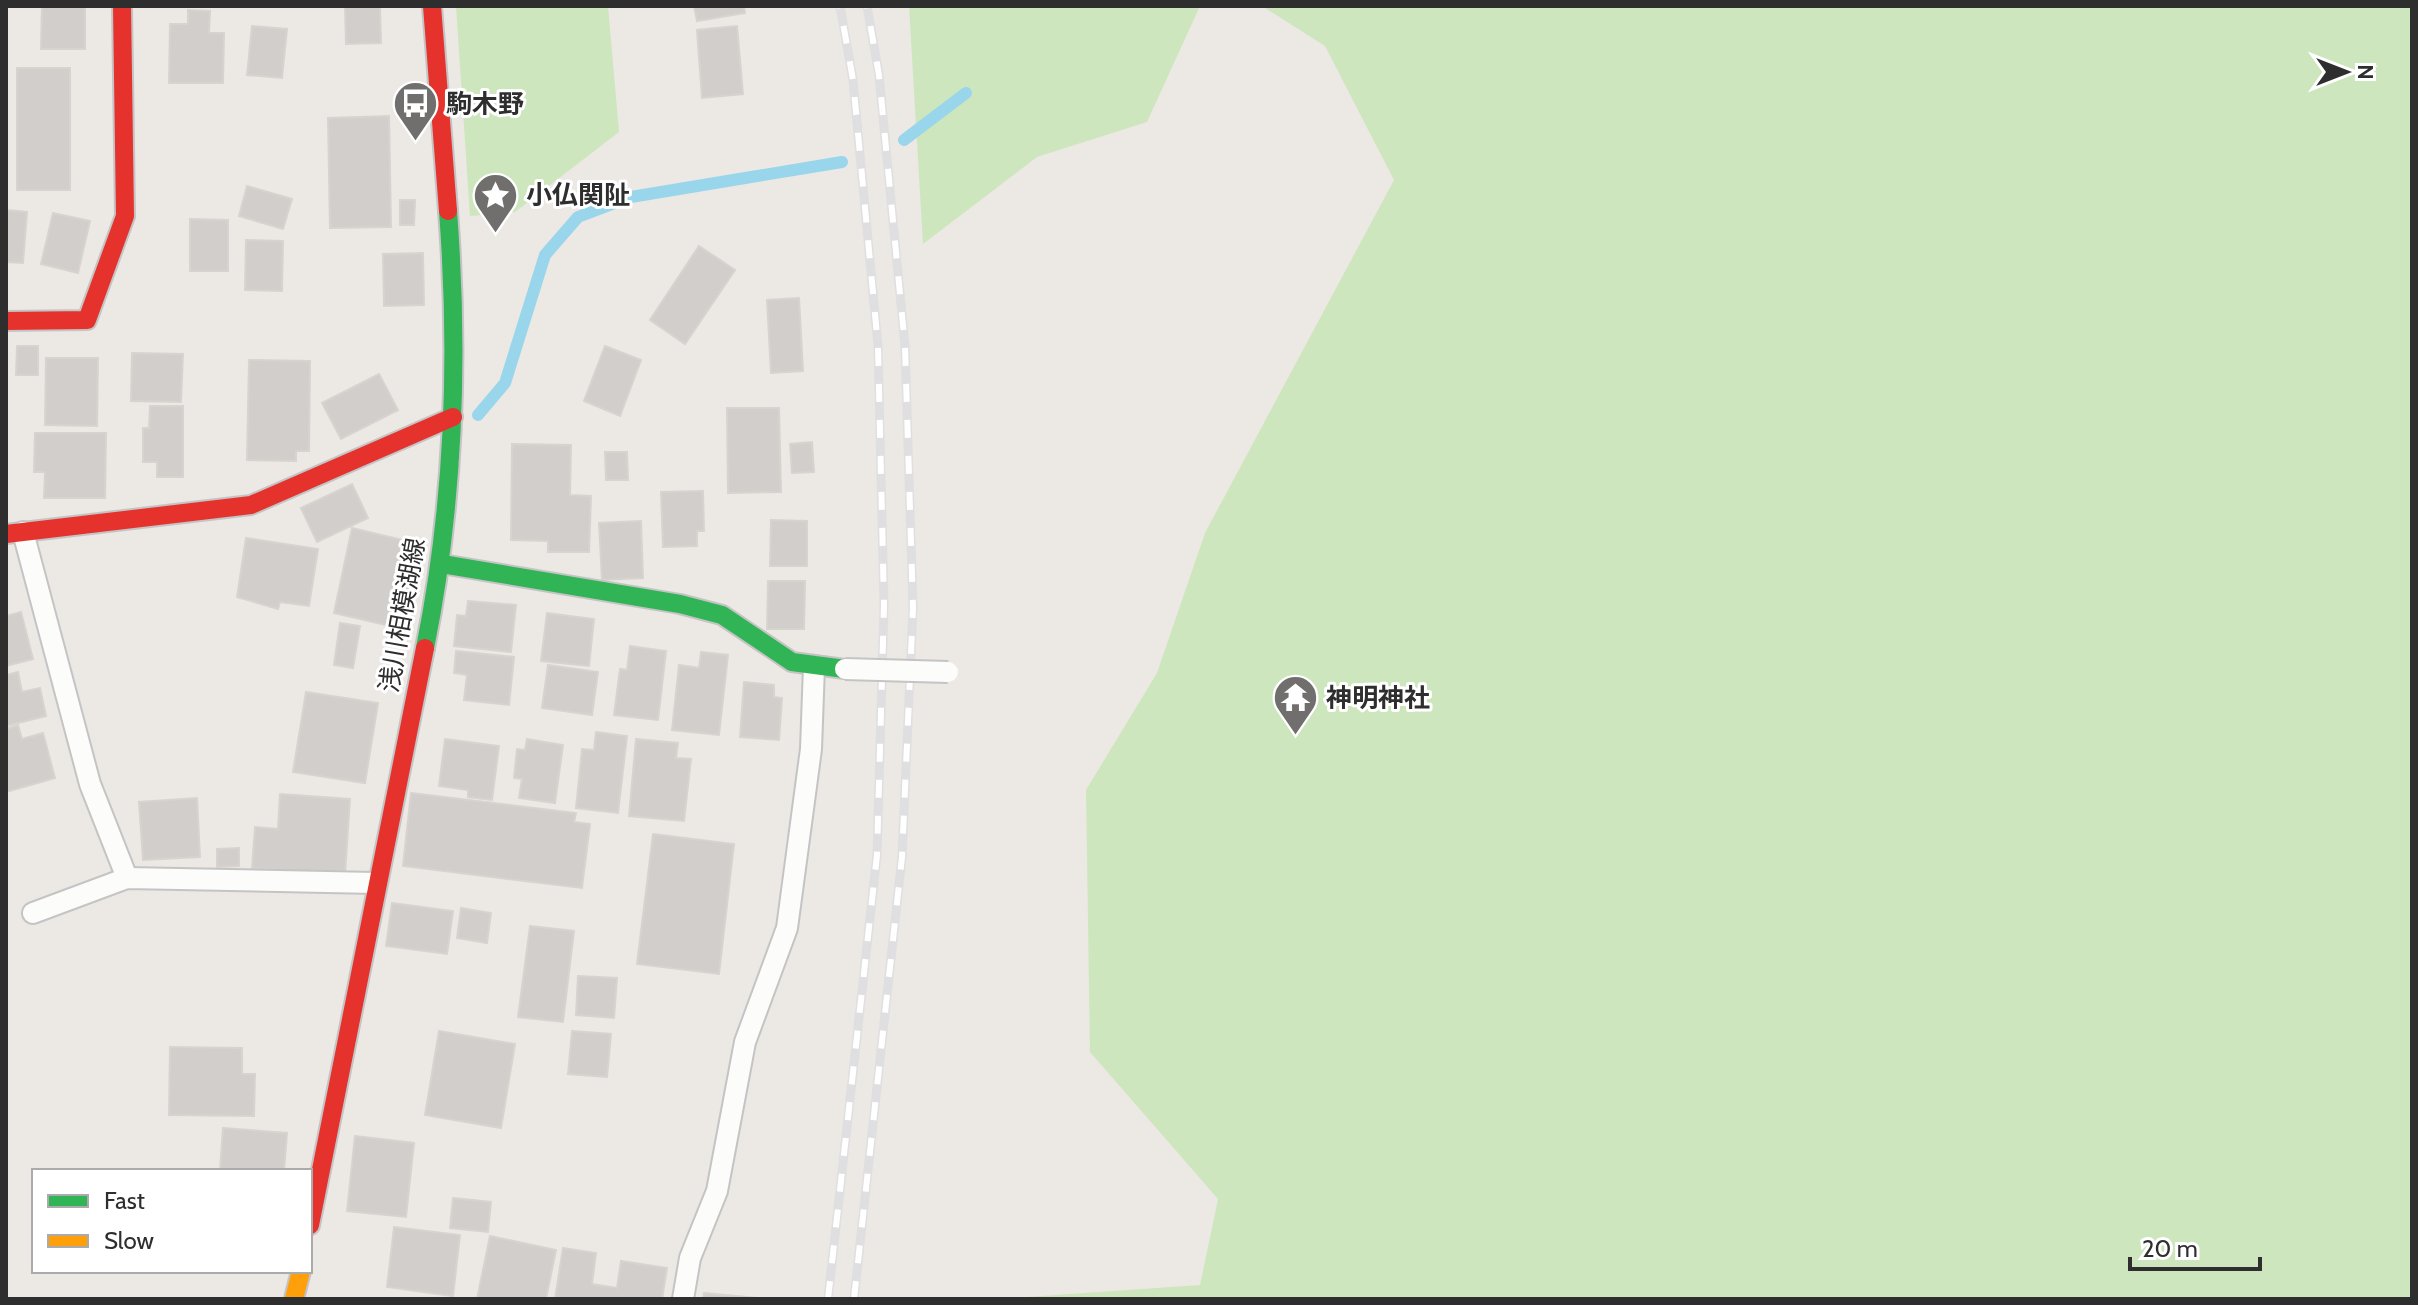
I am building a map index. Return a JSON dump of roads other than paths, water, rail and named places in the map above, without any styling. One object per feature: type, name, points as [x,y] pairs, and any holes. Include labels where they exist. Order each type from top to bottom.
[{"type":"street","points":[[6,321],[87,320],[125,216],[122,6]]},
{"type":"street","name":"浅川相模湖線","points":[[312,1214],[375,883],[442,564],[453,417],[449,223],[432,6]]},
{"type":"street","points":[[14,533],[251,505],[453,417]]},
{"type":"street","points":[[442,564],[680,604],[722,615],[792,662],[845,669]]},
{"type":"street","points":[[294,1299],[300,1273]]},
{"type":"lane","points":[[14,533],[90,784],[127,878]]},
{"type":"lane","points":[[683,1299],[690,1258],[717,1191],[745,1042],[787,928],[811,749],[814,666]]},
{"type":"lane","points":[[845,669],[948,672]]},
{"type":"lane","points":[[33,913],[127,878],[375,883]]},
{"type":"waterway","points":[[904,140],[966,93]]},
{"type":"waterway","points":[[478,415],[505,383],[545,255],[578,217],[631,197],[842,162]]},
{"type":"railway","points":[[828,1299],[877,855],[884,605],[878,346],[853,80],[840,6]]},
{"type":"railway","points":[[854,1299],[902,857],[913,608],[905,346],[879,75],[867,6]]},
{"type":"place","name":"駒木野","points":[[415,143]]},
{"type":"place","name":"小仏関阯","points":[[495,234]]},
{"type":"place","name":"神明神社","points":[[1295,737]]}]
